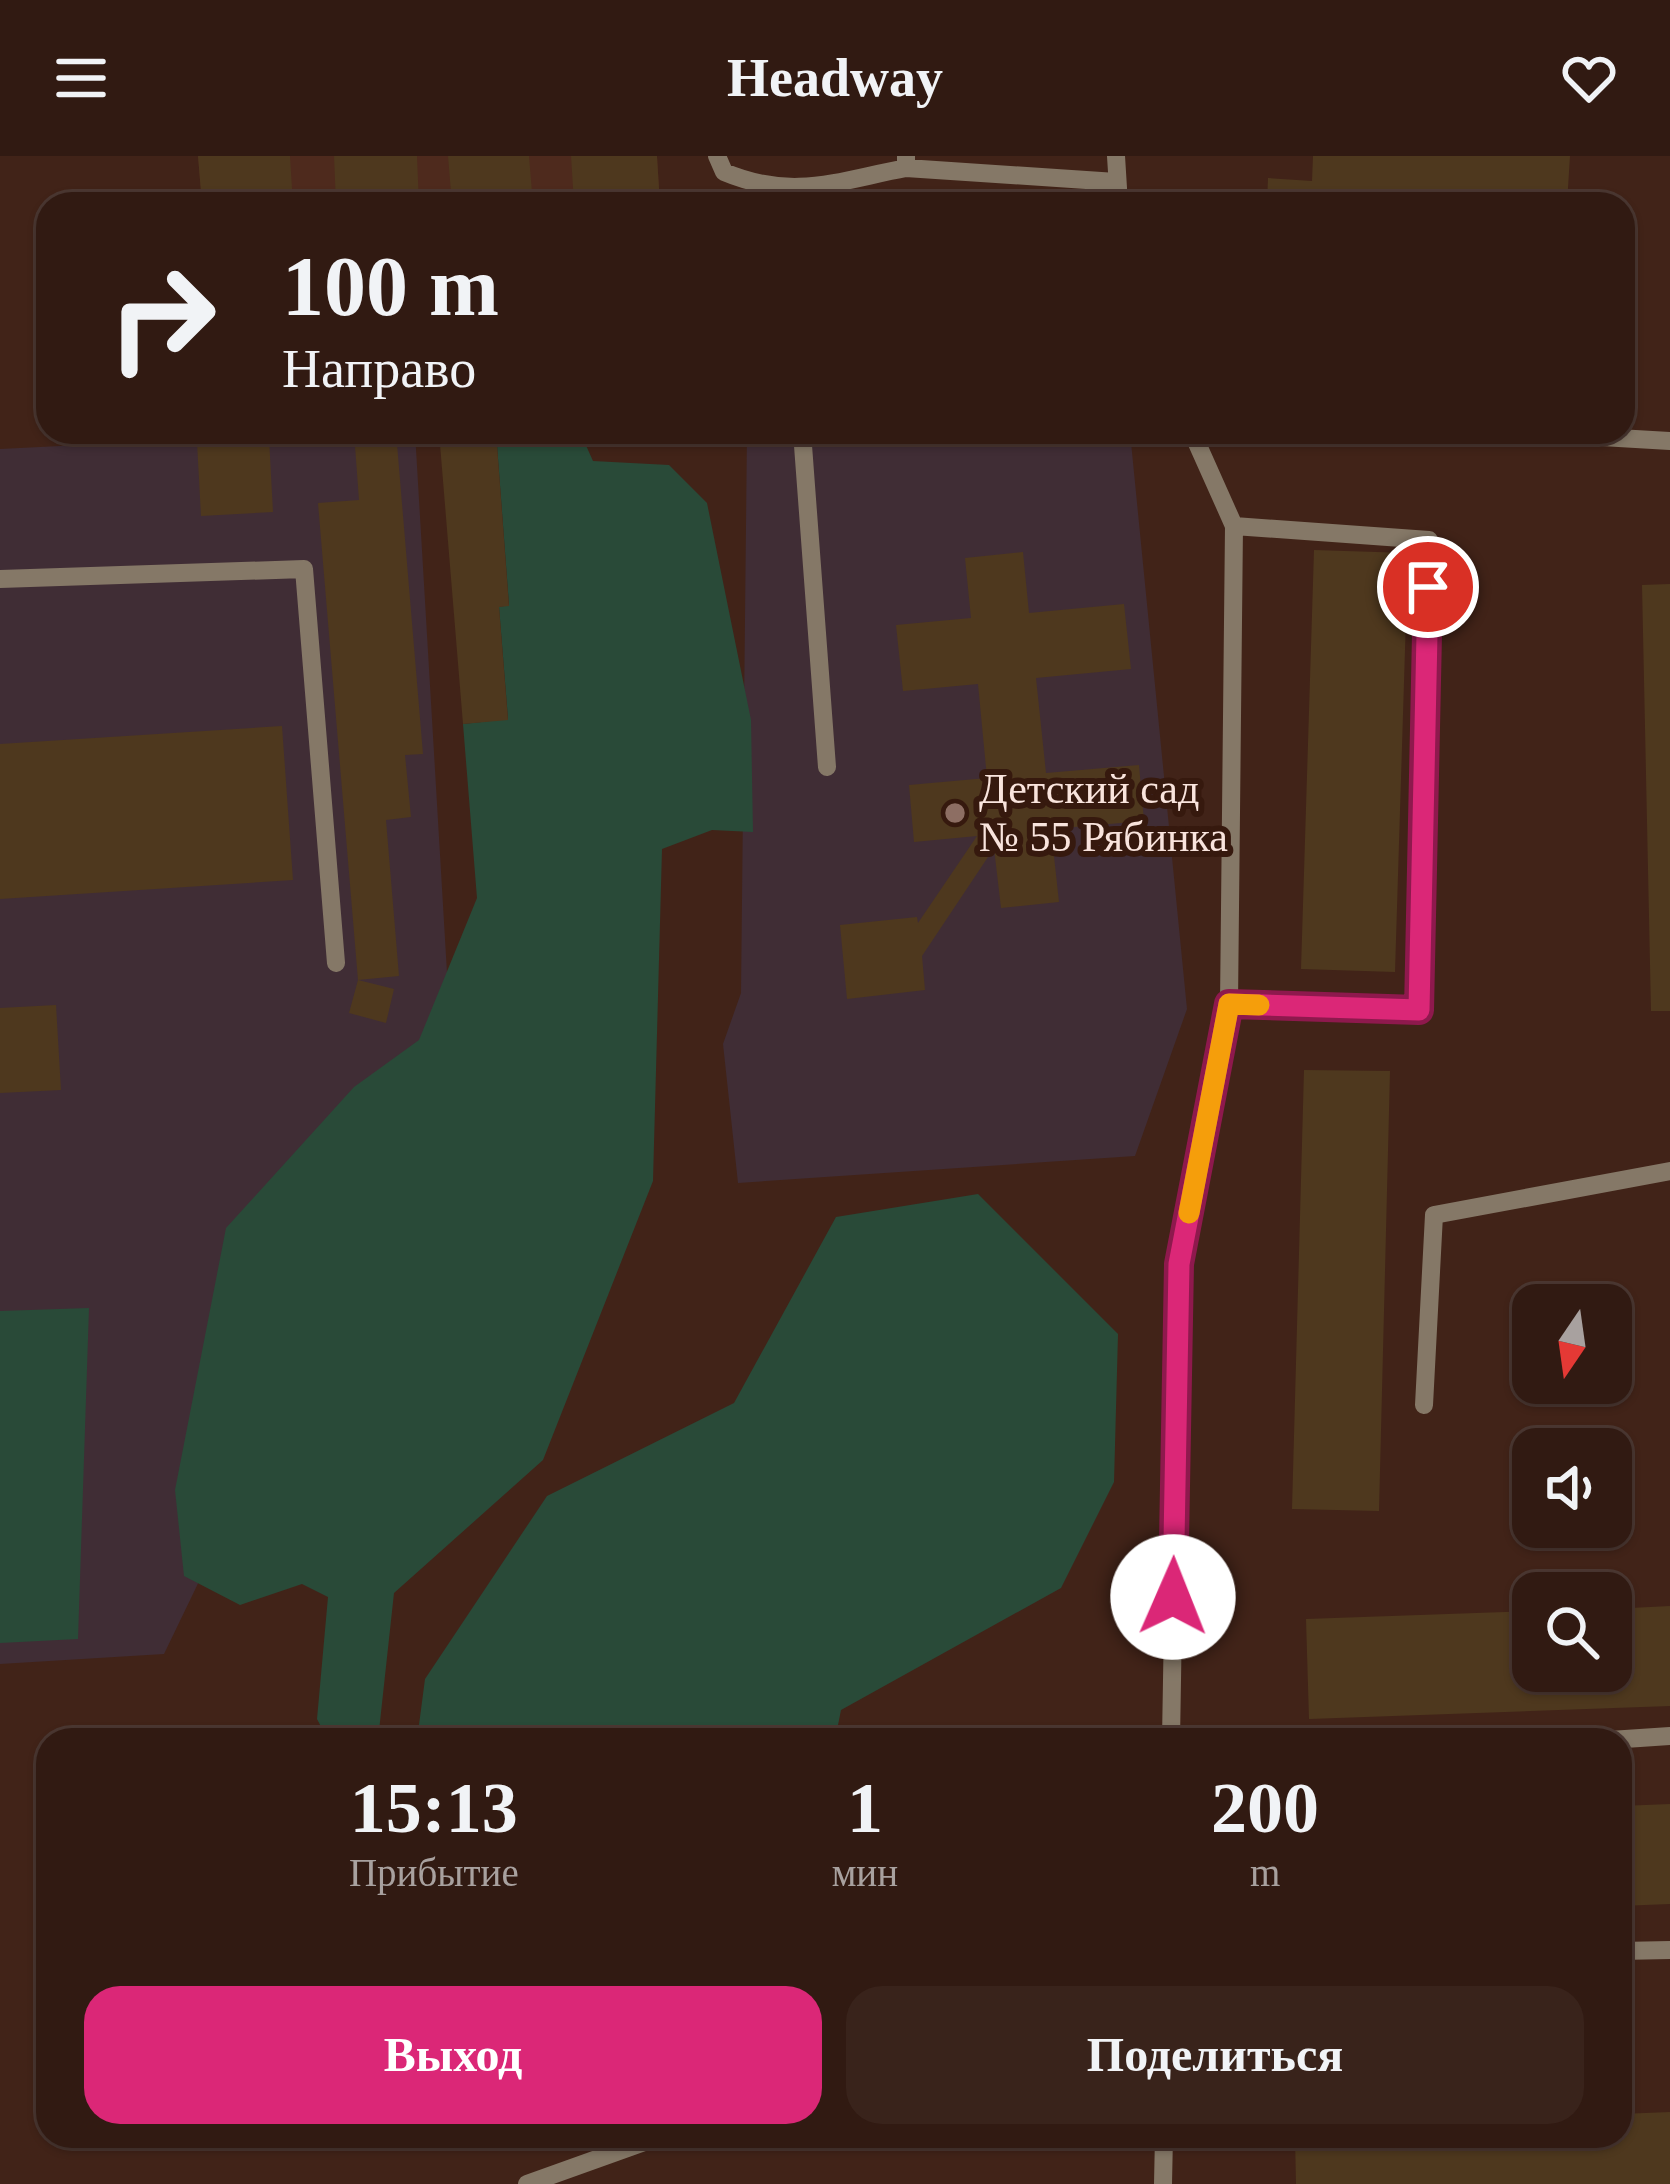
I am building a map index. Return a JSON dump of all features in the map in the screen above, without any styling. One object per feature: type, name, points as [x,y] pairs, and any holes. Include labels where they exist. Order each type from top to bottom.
[{"type":"lane","points":[[717,156],[724,172],[773,189],[797,190],[906,162],[1116,182]]},
{"type":"lane","points":[[1053,156],[1053,177]]},
{"type":"lane","points":[[1116,156],[1117,192]]},
{"type":"lane","points":[[1635,439],[1670,441]]},
{"type":"lane","points":[[803,444],[827,767]]},
{"type":"lane","points":[[1171,1728],[1179,1264],[1229,1004],[1234,526],[1197,444]]},
{"type":"lane","points":[[1229,1004],[1419,1010],[1429,540],[1234,526]]},
{"type":"lane","points":[[0,579],[304,569],[336,963]]},
{"type":"lane","points":[[1424,1405],[1435,1215],[1670,1171]]},
{"type":"lane","points":[[1632,1739],[1670,1736]]},
{"type":"lane","points":[[1632,1951],[1670,1950]]},
{"type":"lane","points":[[527,2184],[628,2148]]},
{"type":"lane","points":[[1163,2184],[1164,2148]]},
{"type":"shaded area","points":[[198,156],[657,156],[659,192],[201,192]]},
{"type":"shaded area","points":[[100,444],[416,444],[452,1057],[164,1654],[0,1664],[0,449]]},
{"type":"shaded area","name":"Детский сад № 55 Рябинка","points":[[747,444],[1131,444],[1187,1009],[1135,1156],[738,1183],[723,1044],[741,993]]},
{"type":"green space","points":[[497,444],[585,444],[593,461],[669,465],[707,503],[751,720],[753,832],[712,830],[662,849],[653,1181],[543,1460],[394,1593],[379,1728],[322,1728],[317,1719],[328,1597],[302,1584],[240,1605],[184,1576],[175,1490],[226,1228],[354,1087],[419,1040],[477,898],[463,724],[508,719],[499,607],[509,605]]},
{"type":"green space","points":[[978,1194],[1118,1334],[1114,1482],[1061,1588],[841,1710],[837,1728],[419,1728],[425,1679],[547,1496],[734,1403],[836,1217]]},
{"type":"green space","points":[[89,1308],[78,1639],[0,1643],[0,1311]]},
{"type":"building","points":[[198,156],[290,156],[292,192],[201,192]]},
{"type":"building","points":[[334,156],[417,156],[418,192],[336,192]]},
{"type":"building","points":[[448,156],[529,156],[532,192],[451,192]]},
{"type":"building","points":[[571,156],[657,156],[659,192],[573,192]]},
{"type":"building","points":[[1313,156],[1570,156],[1568,192],[1267,192],[1268,178],[1312,181]]},
{"type":"building","points":[[197,444],[269,444],[273,512],[201,516]]},
{"type":"building","points":[[355,444],[397,444],[423,754],[405,755],[411,817],[386,820],[399,976],[358,980],[318,503],[359,500]]},
{"type":"building","points":[[440,444],[497,444],[509,606],[499,607],[508,720],[463,724]]},
{"type":"building","points":[[1314,550],[1408,553],[1395,972],[1301,969]]},
{"type":"building","points":[[1023,552],[1029,613],[1124,604],[1131,669],[1036,678],[1046,773],[1139,765],[1144,821],[1051,829],[1059,902],[1001,908],[994,848],[922,956],[925,990],[847,999],[840,925],[917,917],[918,923],[977,836],[914,842],[909,785],[987,778],[978,684],[903,691],[896,625],[971,618],[965,558]]},
{"type":"building","points":[[1670,584],[1670,1011],[1651,1011],[1642,585]]},
{"type":"building","points":[[282,726],[293,880],[0,899],[0,744]]},
{"type":"building","points":[[358,980],[394,989],[386,1023],[349,1013]]},
{"type":"building","points":[[56,1005],[61,1090],[0,1093],[0,1008]]},
{"type":"building","points":[[1304,1070],[1390,1071],[1379,1511],[1292,1509]]},
{"type":"building","points":[[1670,1606],[1670,1706],[1309,1719],[1306,1619],[1512,1612],[1512,1692],[1632,1692],[1632,1608]]},
{"type":"building","points":[[1670,1804],[1670,1904],[1632,1906],[1632,1806]]},
{"type":"building","points":[[1670,2112],[1670,2184],[1296,2184],[1295,2148],[1632,2148],[1632,2114]]},
{"type":"slow traffic","points":[[1189,1213],[1229,1004],[1259,1005]]},
{"type":"place","name":"Детский сад № 55 Рябинка","points":[[955,813]]},
{"type":"route","points":[[1173,1597],[1179,1264],[1229,1004],[1419,1010],[1428,587]]}]
